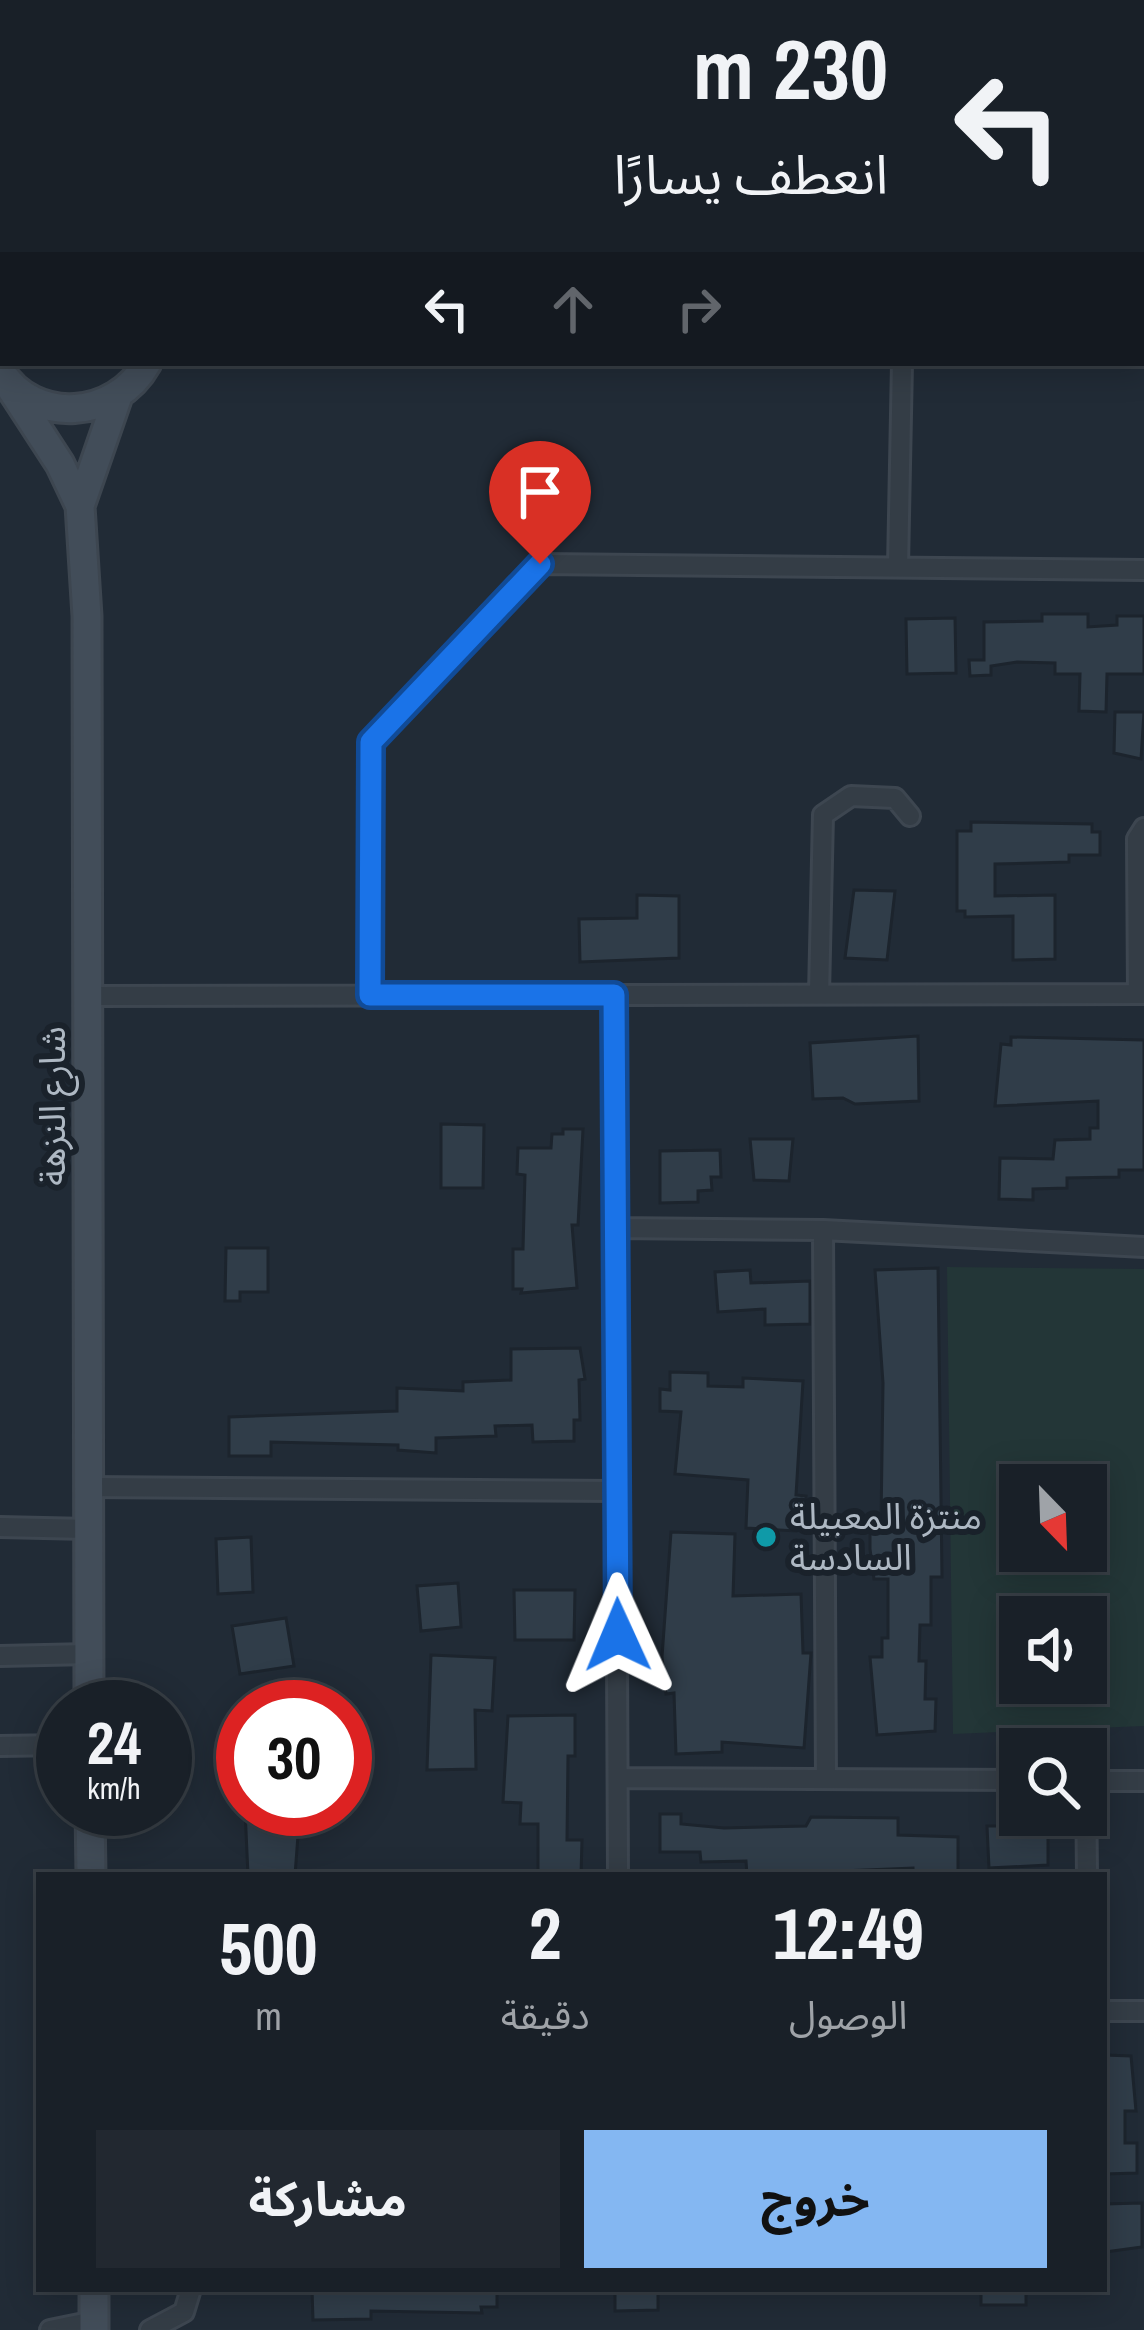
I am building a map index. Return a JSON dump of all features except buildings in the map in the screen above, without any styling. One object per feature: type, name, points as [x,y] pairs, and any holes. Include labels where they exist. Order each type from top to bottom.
[{"type":"main road","points":[[5,378],[34,403],[62,410],[92,407],[118,396],[147,366]]},
{"type":"main road","name":"شارع النزهة","points":[[5,378],[60,464],[80,506],[88,616],[89,1680]]},
{"type":"main road","name":"شارع النزهة","points":[[80,506],[118,396]]},
{"type":"main road","points":[[90,1836],[91,1872]]},
{"type":"main road","points":[[94,2292],[94,2326]]},
{"type":"street","points":[[898,567],[902,366]]},
{"type":"street","points":[[370,995],[371,742],[540,564],[1144,570]]},
{"type":"street","points":[[819,994],[823,815],[851,796],[895,798],[910,815]]},
{"type":"street","points":[[89,996],[1141,994],[1137,839],[1144,828]]},
{"type":"street","points":[[614,995],[619,1872]]},
{"type":"street","points":[[615,1228],[824,1230],[1144,1247]]},
{"type":"street","points":[[824,1230],[826,1778]]},
{"type":"street","points":[[88,1487],[616,1491]]},
{"type":"street","points":[[0,1527],[88,1529]]},
{"type":"street","points":[[0,1656],[89,1654]]},
{"type":"street","points":[[0,1746],[36,1745]]},
{"type":"street","points":[[619,1778],[999,1780]]},
{"type":"street","points":[[1107,1781],[1144,1781]]},
{"type":"street","points":[[1087,1836],[1087,1872]]},
{"type":"street","points":[[1107,2011],[1144,2011]]},
{"type":"street","points":[[151,2330],[184,2312],[190,2292]]},
{"type":"street","points":[[50,2330],[94,2326]]},
{"type":"shaded area","points":[[947,1267],[1144,1269],[1144,1726],[999,1728],[999,1732],[953,1734]]},
{"type":"place","name":"منتزة المعبيلة السادسة","points":[[766,1537]]},
{"type":"route","points":[[540,564],[371,742],[370,995],[614,995],[618,1635]]}]
